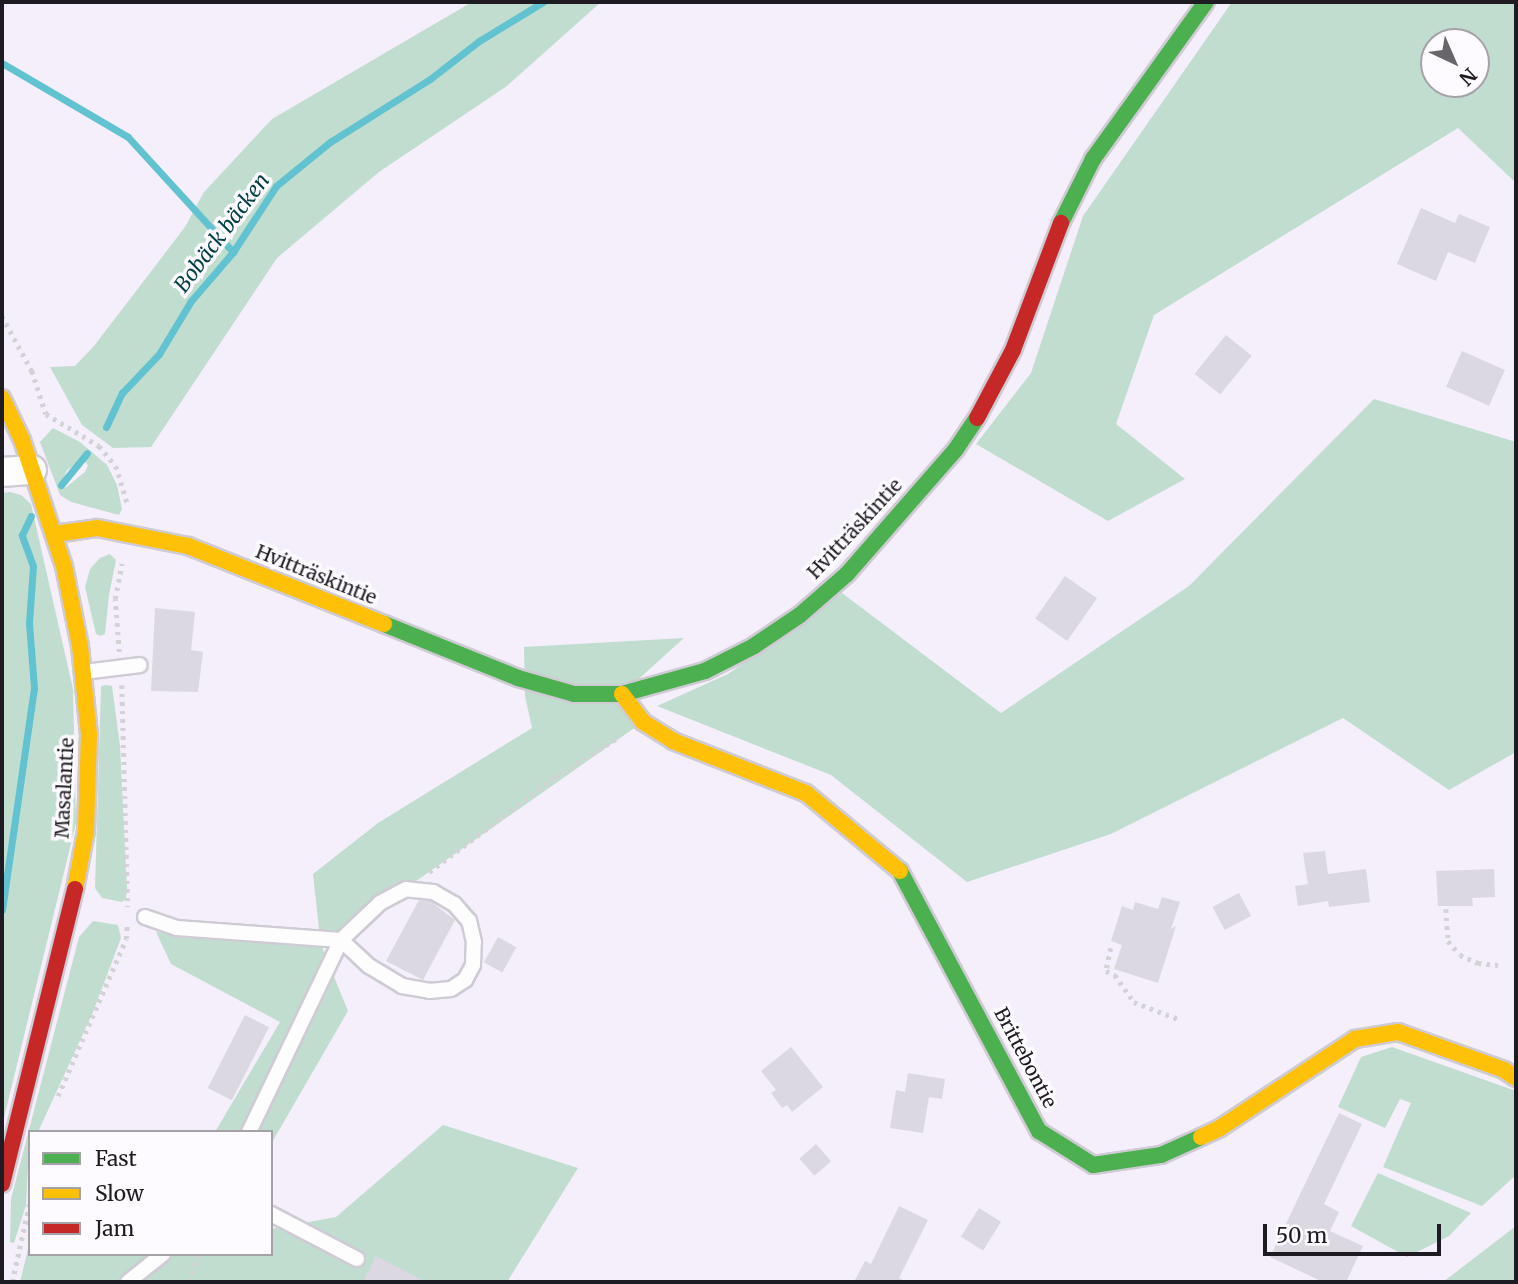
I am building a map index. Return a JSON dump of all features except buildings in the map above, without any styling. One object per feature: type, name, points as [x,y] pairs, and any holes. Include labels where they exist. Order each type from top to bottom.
[{"type":"street","name":"Hvitträskintie","points":[[54,534],[97,528],[188,546],[518,678],[574,694],[622,694],[705,671],[754,646],[800,615],[847,574],[956,449],[989,401],[1013,350],[1063,216],[1093,159],[1206,2]]},
{"type":"street","name":"Masalantie","points":[[2,398],[32,470],[64,566],[83,673],[89,734],[86,831],[74,901],[2,1184]]},
{"type":"street","points":[[2,472],[32,470]]},
{"type":"street","name":"Brittebontie","points":[[622,694],[643,722],[673,741],[806,793],[904,874],[1039,1131],[1093,1165],[1161,1155],[1220,1128],[1355,1039],[1398,1032],[1504,1070],[1516,1078]]},
{"type":"lane","points":[[83,673],[140,665]]},
{"type":"lane","points":[[145,917],[177,928],[341,940],[369,966],[402,986],[429,991],[451,989],[465,980],[473,965],[474,942],[468,921],[454,904],[433,892],[406,889],[380,903],[341,940],[250,1130]]},
{"type":"lane","points":[[273,1215],[357,1259]]},
{"type":"lane","points":[[128,1282],[160,1256]]},
{"type":"path","points":[[2,316],[32,370],[46,414],[99,446],[116,466]]},
{"type":"path","points":[[406,889],[555,777],[643,722]]},
{"type":"path","points":[[1446,909],[1448,941],[1460,955],[1478,963],[1498,965]]},
{"type":"path","points":[[1111,947],[1106,971],[1115,975],[1134,1002],[1178,1019]]},
{"type":"path","points":[[12,1282],[28,1210]]},
{"type":"path","points":[[190,1282],[197,1256]]},
{"type":"green space","points":[[472,2],[601,2],[507,86],[379,172],[277,258],[151,447],[113,448],[82,425],[50,367],[75,366],[94,346],[185,227],[204,192],[272,119]]},
{"type":"green space","points":[[1232,2],[1516,2],[1516,183],[1458,128],[1154,315],[1116,424],[1185,479],[1108,521],[976,444],[1031,373],[1083,216]]},
{"type":"green space","points":[[1374,399],[1516,442],[1516,752],[1449,790],[1343,718],[1111,834],[967,882],[831,775],[657,706],[728,674],[842,593],[1001,713],[1189,586]]},
{"type":"green space","points":[[53,428],[80,442],[107,465],[117,485],[122,509],[119,515],[71,502],[60,495],[40,442]],"holes":[[[83,460],[88,465],[85,472],[65,488],[61,485],[67,470]]]},
{"type":"green space","points":[[2,493],[21,495],[31,504],[73,689],[76,823],[2,1126]]},
{"type":"green space","points":[[110,554],[116,560],[105,634],[101,636],[96,634],[85,587],[90,569],[100,558]]},
{"type":"green space","points":[[684,638],[622,694],[643,722],[322,947],[348,1011],[273,1141],[273,1130],[216,1130],[280,1022],[171,964],[156,932],[321,947],[313,874],[378,823],[532,728],[525,696],[524,647]]},
{"type":"green space","points":[[101,686],[112,686],[120,746],[127,888],[126,899],[122,902],[102,898],[95,888]]},
{"type":"green space","points":[[93,921],[118,925],[121,938],[93,1012],[39,1130],[29,1130],[79,937]]},
{"type":"green space","points":[[1392,1047],[1516,1091],[1516,1175],[1482,1206],[1383,1167],[1411,1103],[1400,1099],[1385,1128],[1338,1107],[1361,1057]]},
{"type":"green space","points":[[443,1125],[578,1168],[507,1282],[20,1282],[28,1249],[28,1256],[273,1256],[273,1229],[336,1217]]},
{"type":"green space","points":[[28,1134],[26,1205],[14,1243],[10,1242],[11,1199]]},
{"type":"green space","points":[[1378,1173],[1471,1213],[1449,1236],[1407,1257],[1351,1226]]},
{"type":"green space","points":[[1516,1226],[1516,1282],[1443,1282]]},
{"type":"waterway","name":"Bobäck bäcken","points":[[106,427],[122,393],[159,354],[191,301],[233,252],[276,186],[330,142],[430,79],[479,41],[543,2]]},
{"type":"waterway","points":[[2,63],[128,137],[233,252]]},
{"type":"waterway","name":"Bobäck bäcken","points":[[61,485],[87,453]]},
{"type":"waterway","points":[[2,910],[34,688],[29,623],[33,566],[22,535],[31,516]]},
{"type":"traffic: fast","points":[[1061,223],[1093,159],[1206,2]]},
{"type":"traffic: fast","points":[[384,624],[518,678],[574,694],[622,694],[705,671],[754,646],[800,615],[847,574],[956,449],[977,418]]},
{"type":"traffic: fast","points":[[900,871],[1039,1131],[1093,1165],[1161,1155],[1201,1137]]},
{"type":"traffic: slow","points":[[2,398],[22,440],[64,566],[80,646],[89,734],[86,831],[75,889]]},
{"type":"traffic: slow","points":[[54,534],[97,528],[188,546],[384,624]]},
{"type":"traffic: slow","points":[[622,694],[643,722],[673,741],[806,793],[900,871]]},
{"type":"traffic: slow","points":[[1201,1137],[1220,1128],[1355,1039],[1398,1032],[1504,1070],[1516,1078]]},
{"type":"traffic: jam","points":[[977,418],[1013,350],[1061,223]]},
{"type":"traffic: jam","points":[[2,1184],[75,889]]}]
